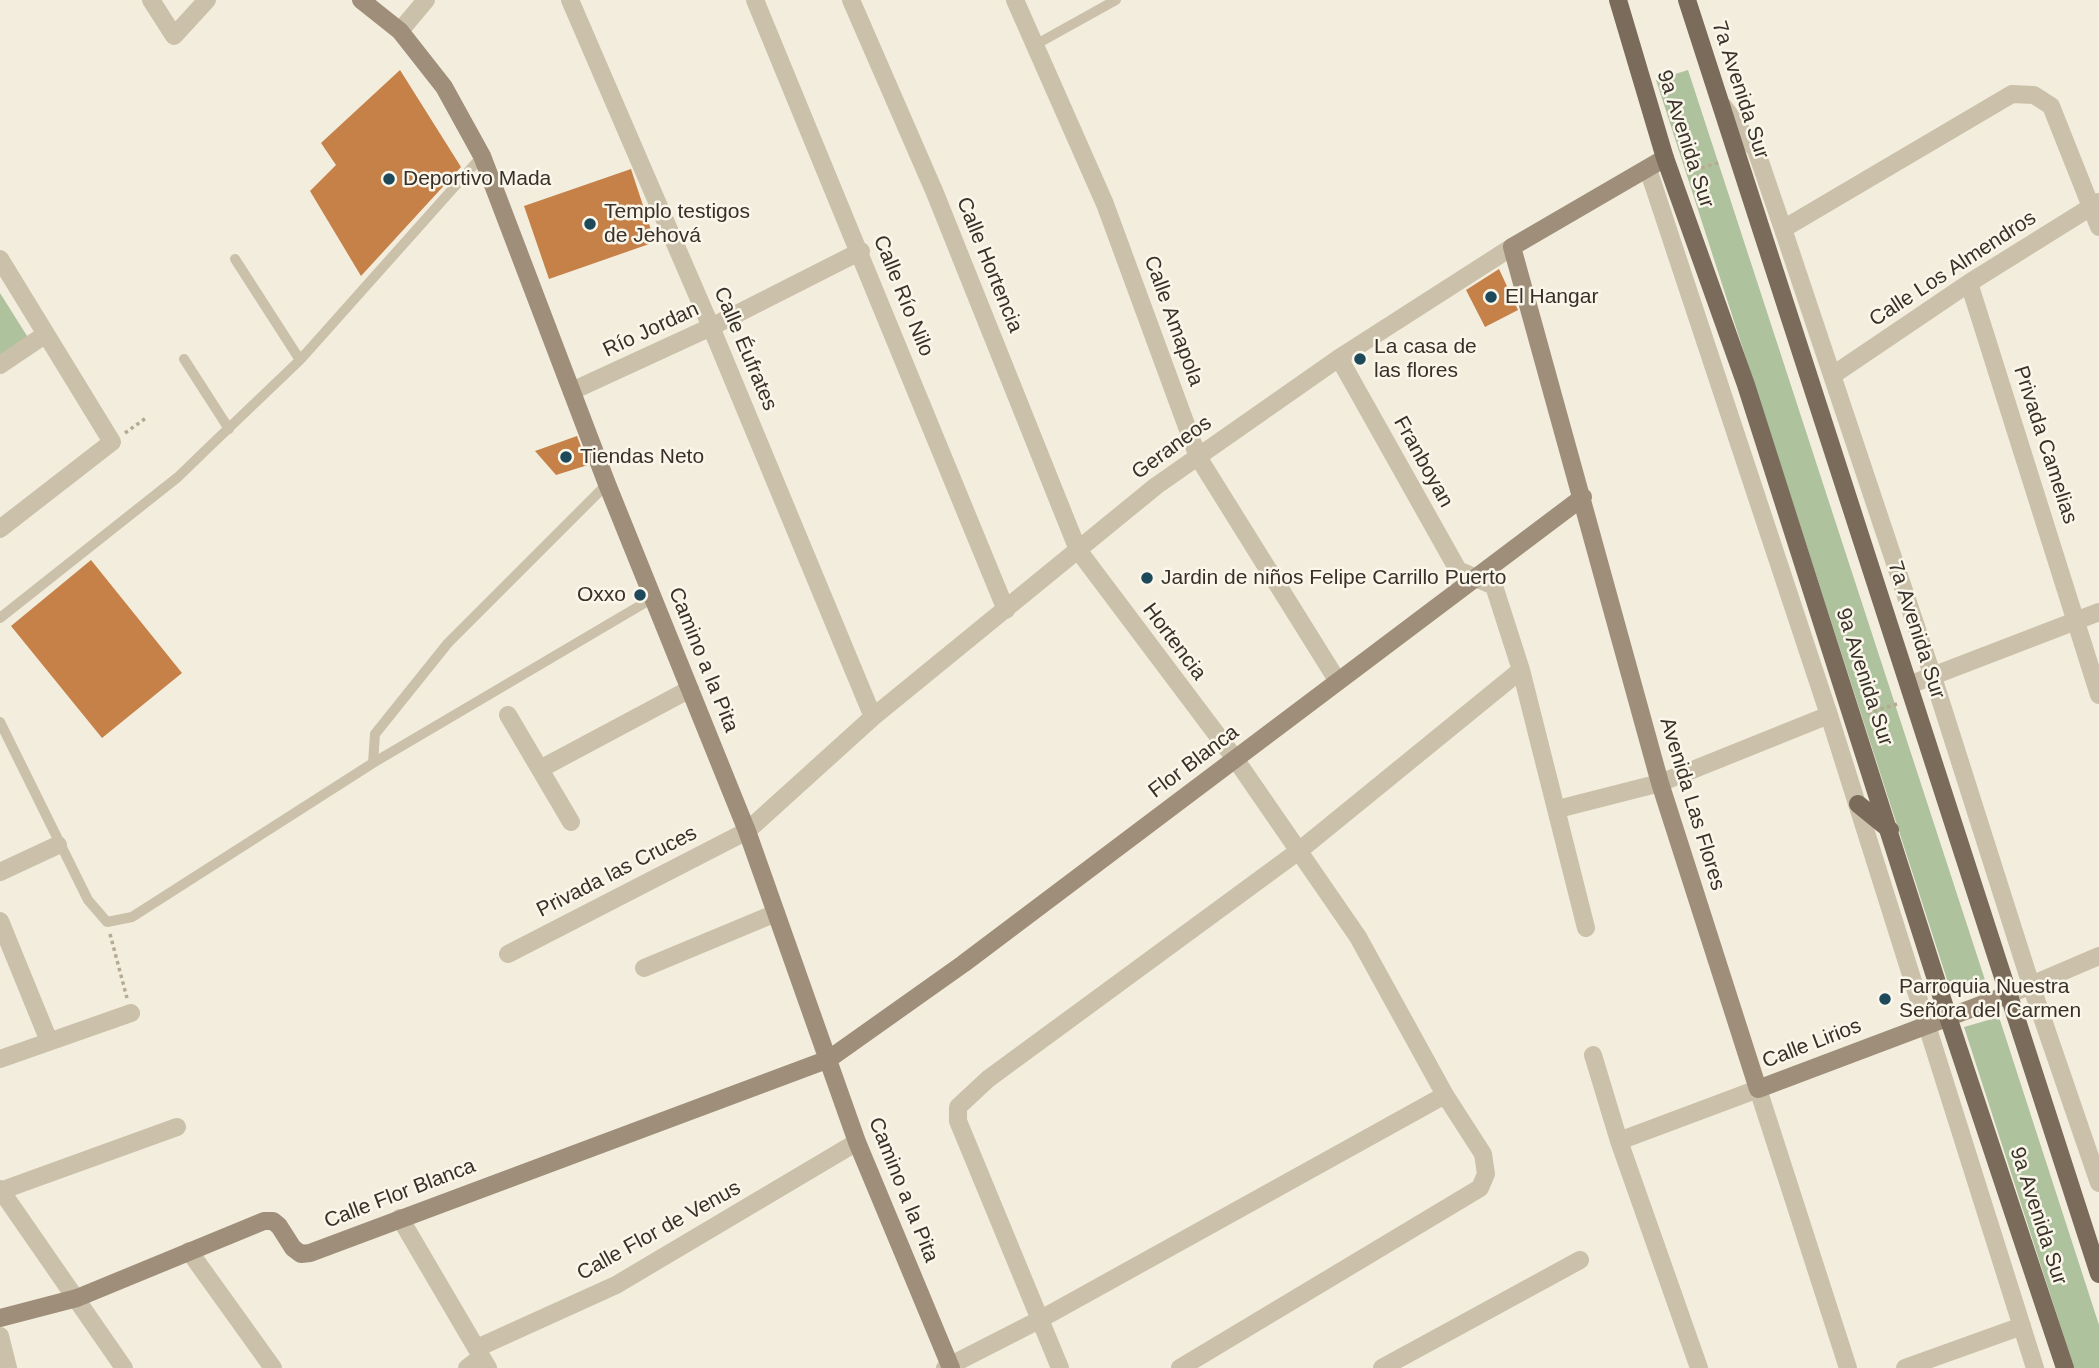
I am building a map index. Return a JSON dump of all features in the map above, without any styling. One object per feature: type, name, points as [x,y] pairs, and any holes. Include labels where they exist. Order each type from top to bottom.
[{"type":"main road","name":"9a Avenida Sur","points":[[1618,0],[1671,178],[1746,385],[1948,1017],[2065,1368]]},
{"type":"main road","name":"7a Avenida Sur","points":[[1687,0],[2099,1274]]},
{"type":"main road","points":[[1858,804],[1890,830]]},
{"type":"street","points":[[151,0],[174,36],[207,0]]},
{"type":"street","name":"Camino a la Pita","points":[[361,0],[400,31],[444,87],[482,156],[607,484],[747,831],[858,1142],[949,1367]]},
{"type":"street","points":[[400,31],[426,0]]},
{"type":"street","name":"Calle Éufrates","points":[[570,0],[712,327],[873,717]]},
{"type":"street","name":"Calle Río Nilo","points":[[755,0],[861,251],[1006,610]]},
{"type":"street","name":"Calle Hortencia","points":[[851,0],[935,193],[1078,550]]},
{"type":"street","name":"Calle Amapola","points":[[1015,0],[1105,204],[1198,457],[1336,680]]},
{"type":"street","points":[[1783,229],[2012,94],[2034,95],[2051,106],[2096,204],[2099,227]]},
{"type":"street","points":[[1719,100],[1756,150],[1833,375],[2031,985],[2099,1183]]},
{"type":"street","name":"Geraneos","points":[[747,831],[873,717],[1157,486],[1339,358],[1512,247],[1665,158]]},
{"type":"street","points":[[1648,169],[1858,804],[2035,1368]]},
{"type":"street","name":"Calle Los Almendros","points":[[1833,375],[1969,283],[2096,204]]},
{"type":"street","name":"Avenida Las Flores","points":[[1512,247],[1660,783],[1848,1368]]},
{"type":"street","name":"Río Jordan","points":[[572,391],[712,327],[861,251]]},
{"type":"street","points":[[0,259],[112,442],[0,530]]},
{"type":"street","name":"Privada Camelias","points":[[1969,283],[2099,695]]},
{"type":"street","points":[[0,365],[46,334]]},
{"type":"street","name":"Franboyan","points":[[1339,358],[1458,570],[1494,586],[1521,670],[1586,928]]},
{"type":"street","name":"Flor Blanca","points":[[828,1059],[963,964],[1236,760],[1336,680],[1583,497]]},
{"type":"street","name":"Hortencia","points":[[1078,550],[1236,760],[1358,937],[1444,1095],[1483,1154],[1486,1174],[1480,1188],[1180,1368]]},
{"type":"street","points":[[1912,692],[1933,677],[2099,612]]},
{"type":"street","points":[[1060,1368],[958,1121],[958,1107],[988,1079],[1300,850],[1521,670]]},
{"type":"street","points":[[542,768],[690,689]]},
{"type":"street","points":[[508,715],[542,768],[571,822]]},
{"type":"street","points":[[1558,809],[1660,783],[1829,715]]},
{"type":"street","name":"Privada las Cruces","points":[[508,954],[747,831]]},
{"type":"street","points":[[0,872],[58,845]]},
{"type":"street","points":[[644,968],[776,913]]},
{"type":"street","points":[[0,920],[49,1041]]},
{"type":"street","name":"Calle Lirios","points":[[1619,1140],[2010,994],[2099,956]]},
{"type":"street","points":[[0,1059],[131,1013]]},
{"type":"street","points":[[1593,1055],[1619,1140],[1699,1368]]},
{"type":"street","name":"Calle Flor Blanca","points":[[0,1318],[77,1298],[264,1221],[273,1221],[279,1226],[293,1248],[301,1254],[310,1253],[828,1059]]},
{"type":"street","points":[[949,1367],[1039,1320],[1444,1095]]},
{"type":"street","points":[[124,1368],[0,1190],[177,1127]]},
{"type":"street","name":"Calle Flor de Venus","points":[[478,1360],[616,1285],[858,1142]]},
{"type":"street","points":[[400,1218],[478,1360]]},
{"type":"street","points":[[188,1251],[273,1368]]},
{"type":"street","points":[[1382,1368],[1580,1259]]},
{"type":"street","points":[[1905,1368],[2022,1326]]},
{"type":"street","points":[[0,1336],[8,1368]]},
{"type":"lane","points":[[1035,45],[1116,0]]},
{"type":"lane","points":[[0,618],[178,477],[229,429],[300,360],[482,156]]},
{"type":"lane","points":[[235,259],[300,360]]},
{"type":"lane","points":[[184,359],[229,429]]},
{"type":"lane","points":[[373,763],[375,734],[448,643],[607,484]]},
{"type":"lane","points":[[0,722],[58,845],[88,900],[107,922],[132,918],[373,763],[653,598]]},
{"type":"path","points":[[1671,178],[1738,156]]},
{"type":"path","points":[[112,442],[146,418]]},
{"type":"path","points":[[1853,718],[1912,692]]},
{"type":"path","points":[[107,922],[131,1013]]},
{"type":"green space","points":[[1688,70],[1986,983],[1952,995],[1656,80]]},
{"type":"green space","points":[[0,293],[29,339],[0,358]]},
{"type":"green space","points":[[1999,1017],[2099,1325],[2099,1368],[2074,1368],[1964,1027]]},
{"type":"building","name":"Deportivo Mada","points":[[400,70],[461,167],[361,276],[310,191],[336,165],[321,143]]},
{"type":"building","name":"Templo testigos de Jehová","points":[[631,169],[655,242],[549,279],[524,206]]},
{"type":"building","name":"El Hangar","points":[[1499,269],[1518,310],[1485,327],[1466,290]]},
{"type":"building","name":"Tiendas Neto","points":[[577,436],[588,465],[556,475],[535,451]]},
{"type":"building","points":[[91,560],[182,673],[102,738],[11,626]]},
{"type":"place","name":"Deportivo Mada","points":[[389,179]]},
{"type":"place","name":"Templo testigos de Jehová","points":[[590,224]]},
{"type":"place","name":"El Hangar","points":[[1491,297]]},
{"type":"place","name":"La casa de las flores","points":[[1360,359]]},
{"type":"place","name":"Tiendas Neto","points":[[566,457]]},
{"type":"place","name":"Jardin de niños Felipe Carrillo Puerto","points":[[1147,578]]},
{"type":"place","name":"Oxxo","points":[[640,595]]},
{"type":"place","name":"Parroquia Nuestra Señora del Carmen","points":[[1885,999]]}]
